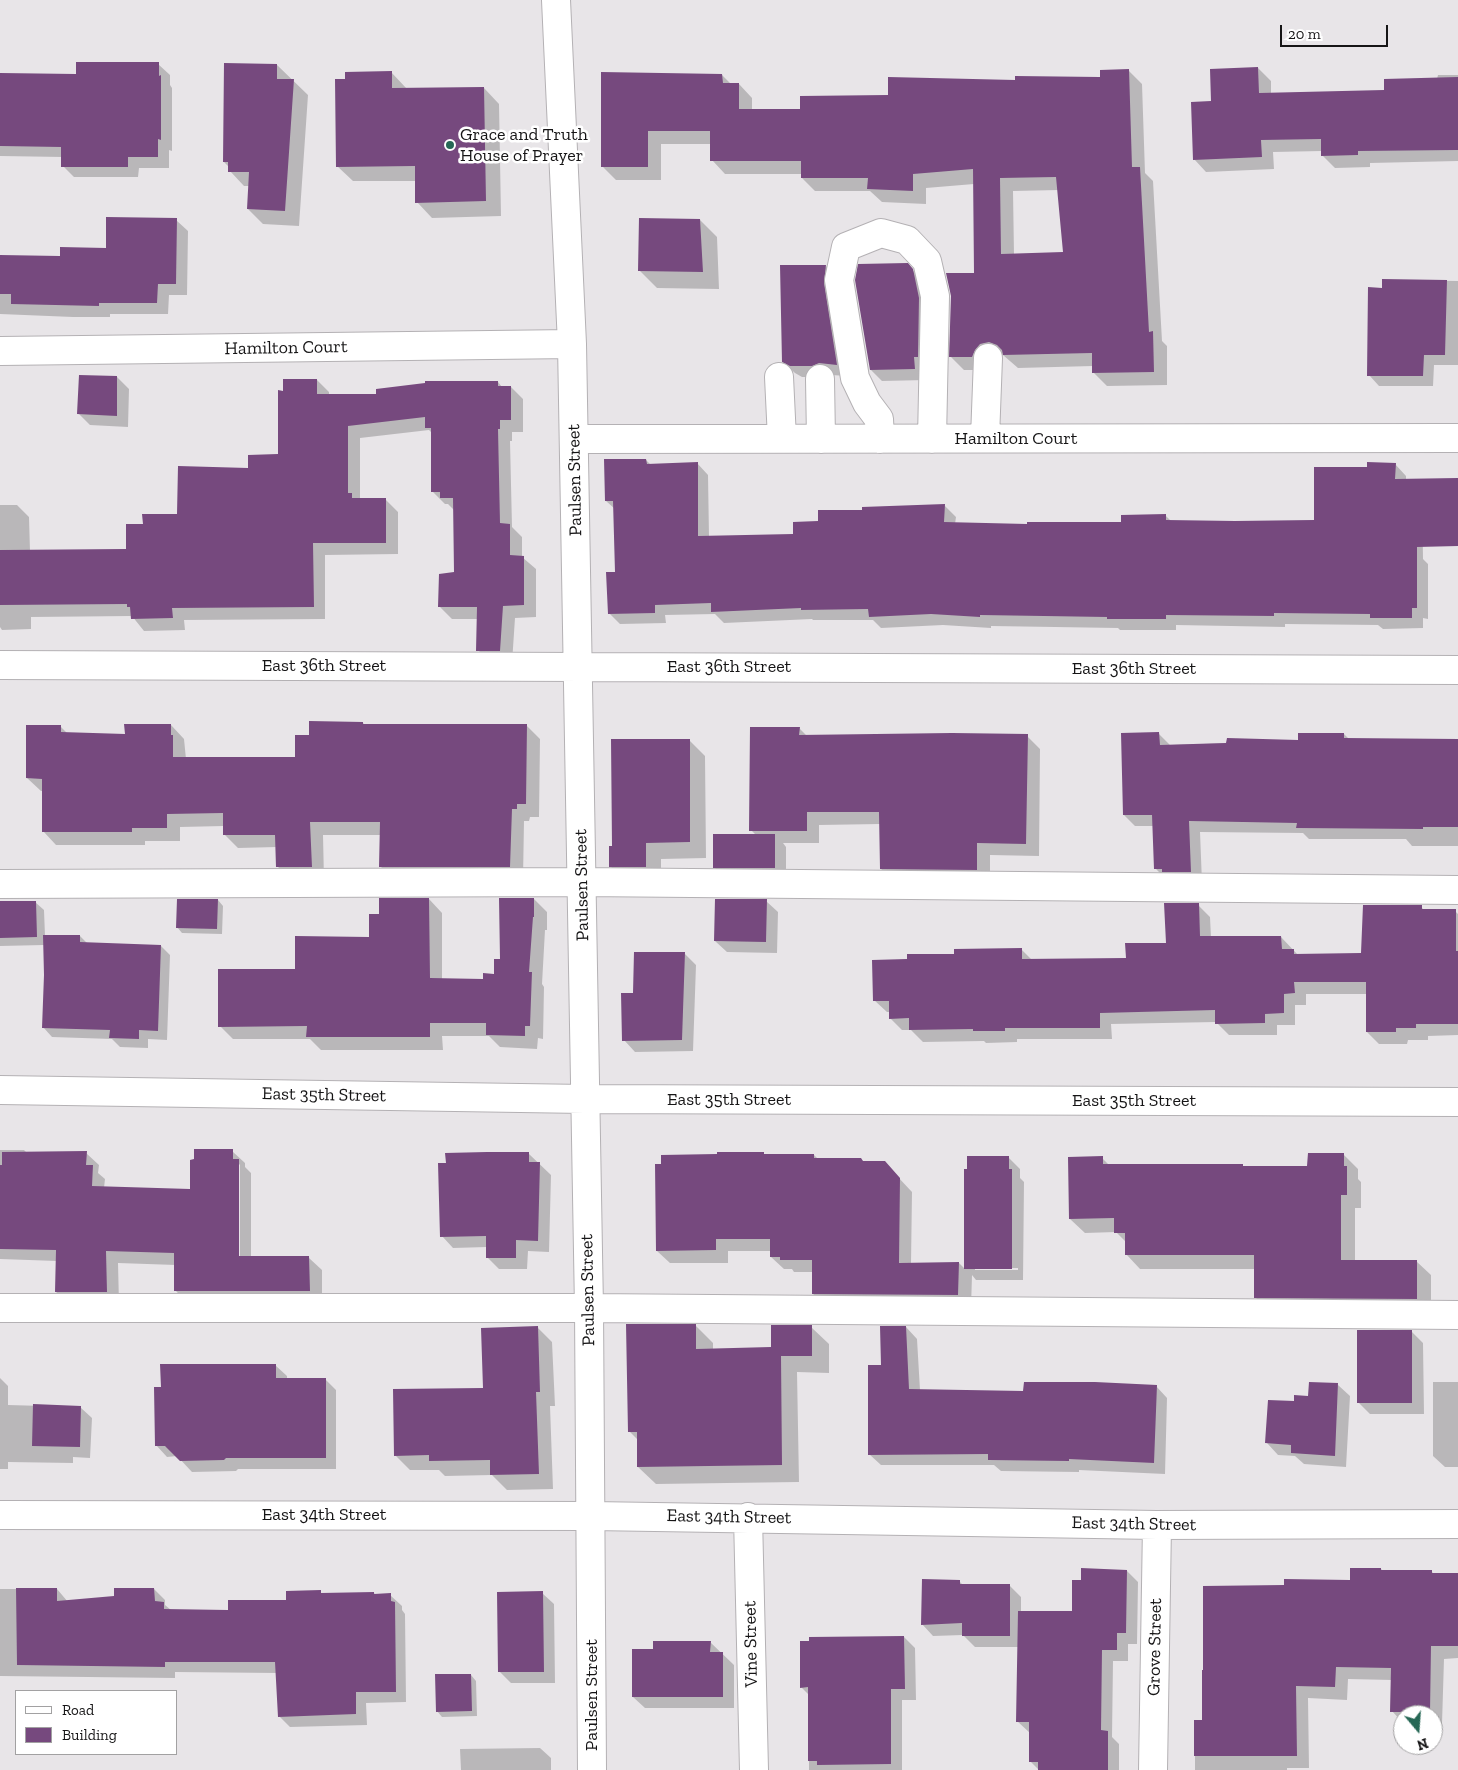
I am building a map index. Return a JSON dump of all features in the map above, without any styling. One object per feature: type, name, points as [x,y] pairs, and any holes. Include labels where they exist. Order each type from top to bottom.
[{"type":"street","name":"Paulsen Street","points":[[556,0],[572,344],[574,439],[592,1516],[592,1770]]},
{"type":"street","points":[[880,439],[879,419],[867,403],[855,378],[839,280],[846,247],[881,233],[907,240],[927,261],[935,296],[932,439]]},
{"type":"street","name":"Hamilton Court","points":[[0,352],[572,344]]},
{"type":"street","points":[[985,438],[988,358]]},
{"type":"street","points":[[779,377],[782,439]]},
{"type":"street","points":[[820,378],[821,439]]},
{"type":"street","name":"Hamilton Court","points":[[574,439],[1458,438]]},
{"type":"street","name":"East 36th Street","points":[[0,665],[1458,670]]},
{"type":"street","points":[[0,884],[582,882],[1458,890]]},
{"type":"street","name":"East 35th Street","points":[[0,1090],[585,1099],[1458,1102]]},
{"type":"street","points":[[0,1308],[589,1308],[1458,1315]]},
{"type":"street","name":"East 34th Street","points":[[0,1515],[748,1517],[1157,1525],[1458,1524]]},
{"type":"street","name":"Vine Street","points":[[748,1517],[754,1770]]},
{"type":"street","name":"Grove Street","points":[[1153,1770],[1157,1525]]},
{"type":"building","points":[[76,62],[159,62],[159,76],[161,75],[161,140],[158,139],[158,157],[128,157],[128,167],[61,167],[61,147],[0,146],[0,73],[76,74]]},
{"type":"building","points":[[224,63],[277,64],[277,79],[294,79],[285,211],[247,209],[249,172],[228,172],[228,162],[223,162]]},
{"type":"building","points":[[1258,67],[1259,93],[1384,90],[1384,79],[1458,77],[1458,150],[1358,151],[1358,155],[1321,156],[1321,139],[1261,140],[1262,157],[1193,160],[1191,102],[1211,101],[1210,69]]},
{"type":"building","points":[[1129,69],[1132,167],[1140,167],[1149,332],[1153,331],[1154,372],[1092,373],[1092,353],[1003,355],[1002,350],[997,345],[989,342],[980,344],[972,357],[949,357],[951,296],[946,273],[974,273],[973,169],[913,174],[913,191],[867,189],[868,178],[801,178],[801,161],[710,161],[710,131],[648,131],[648,167],[601,167],[601,72],[722,74],[723,83],[739,83],[739,109],[800,109],[800,96],[888,95],[888,77],[1015,80],[1015,76],[1100,77],[1100,70]],"holes":[[[1056,177],[1063,252],[1001,254],[1000,178]]]},
{"type":"building","points":[[392,71],[392,88],[484,87],[486,201],[415,203],[415,166],[336,167],[335,79],[345,79],[345,72]]},
{"type":"building","points":[[106,217],[177,218],[176,284],[158,284],[157,303],[99,303],[99,306],[11,304],[11,294],[0,294],[0,255],[60,256],[60,247],[106,248]]},
{"type":"building","points":[[639,218],[700,219],[703,272],[638,271]]},
{"type":"building","points":[[908,263],[913,269],[919,298],[918,357],[914,357],[915,369],[870,370],[855,280],[858,264]]},
{"type":"building","points":[[780,265],[826,265],[824,283],[837,365],[819,363],[812,366],[790,366],[782,362]]},
{"type":"building","points":[[1382,279],[1447,280],[1445,355],[1424,355],[1423,376],[1367,376],[1368,287],[1382,288]]},
{"type":"building","points":[[79,375],[117,376],[117,416],[77,414]]},
{"type":"building","points":[[283,379],[317,379],[317,394],[376,394],[376,389],[425,383],[425,381],[498,381],[498,386],[511,386],[511,420],[500,420],[500,429],[498,429],[500,523],[510,524],[510,555],[524,556],[524,605],[503,606],[500,651],[476,651],[477,607],[438,607],[439,574],[454,572],[453,498],[440,498],[440,492],[431,492],[431,428],[425,428],[425,417],[348,426],[348,493],[352,493],[352,498],[386,498],[386,543],[313,543],[314,607],[172,608],[173,618],[131,619],[130,607],[127,607],[127,604],[0,605],[0,550],[126,549],[126,524],[143,524],[142,514],[177,514],[178,466],[248,468],[248,455],[278,454],[278,390],[283,391]]},
{"type":"building","points":[[604,459],[646,459],[647,464],[698,462],[698,536],[793,534],[793,522],[818,521],[818,510],[862,510],[862,507],[945,504],[944,522],[1027,524],[1027,522],[1121,522],[1121,515],[1166,514],[1166,520],[1314,520],[1314,467],[1367,467],[1367,462],[1396,463],[1395,479],[1458,478],[1458,546],[1417,547],[1417,608],[1412,608],[1412,618],[1370,618],[1370,614],[1274,613],[1274,616],[1166,615],[1166,619],[980,615],[980,617],[931,614],[869,617],[868,609],[801,610],[801,608],[711,612],[711,603],[655,605],[655,613],[608,614],[606,572],[615,572],[613,501],[605,501]]},
{"type":"building","points":[[309,721],[363,722],[363,724],[527,724],[526,804],[517,804],[517,809],[512,809],[510,867],[379,867],[380,822],[310,822],[312,867],[276,867],[275,835],[223,835],[223,813],[167,814],[167,828],[132,828],[132,832],[42,832],[42,779],[26,778],[26,725],[61,725],[61,732],[125,734],[124,724],[171,724],[173,757],[295,757],[295,735],[309,735]]},
{"type":"building","points":[[750,727],[800,727],[799,735],[1028,734],[1026,844],[977,843],[977,870],[880,869],[879,812],[807,812],[807,831],[749,831]]},
{"type":"building","points":[[1159,732],[1160,745],[1226,743],[1227,738],[1298,740],[1298,733],[1344,733],[1344,738],[1458,739],[1458,827],[1423,827],[1423,829],[1296,828],[1297,823],[1189,821],[1191,872],[1162,872],[1162,869],[1154,869],[1152,815],[1123,815],[1121,733]]},
{"type":"building","points":[[611,739],[690,739],[690,842],[646,843],[646,867],[609,867],[609,846],[612,846]]},
{"type":"building","points":[[713,834],[775,834],[775,868],[713,868]]},
{"type":"building","points":[[379,898],[429,898],[430,978],[483,979],[483,973],[494,974],[494,959],[500,959],[499,898],[534,898],[529,972],[532,972],[530,1026],[525,1026],[525,1036],[486,1035],[486,1023],[430,1023],[430,1037],[306,1037],[307,1026],[218,1027],[218,969],[295,969],[295,936],[369,937],[369,914],[379,914]]},
{"type":"building","points":[[177,899],[218,899],[217,929],[176,928]]},
{"type":"building","points":[[715,899],[767,899],[766,942],[714,941]]},
{"type":"building","points":[[0,901],[36,901],[37,937],[0,938]]},
{"type":"building","points":[[1164,903],[1199,903],[1200,936],[1281,936],[1282,949],[1294,949],[1294,954],[1361,953],[1363,905],[1422,905],[1422,909],[1456,909],[1458,1024],[1416,1024],[1416,1028],[1396,1028],[1396,1032],[1366,1032],[1366,982],[1294,982],[1295,993],[1284,994],[1284,1013],[1265,1014],[1265,1023],[1215,1024],[1215,1010],[1100,1013],[1100,1028],[1005,1028],[1005,1031],[973,1031],[973,1029],[909,1030],[909,1018],[889,1019],[889,1001],[873,1001],[872,960],[907,959],[907,954],[954,954],[954,949],[1022,948],[1022,959],[1126,958],[1125,943],[1166,943]]},
{"type":"building","points":[[43,935],[80,935],[80,942],[161,945],[158,1031],[139,1030],[139,1039],[109,1038],[110,1030],[42,1028]]},
{"type":"building","points":[[634,952],[685,952],[682,1040],[622,1041],[621,993],[633,993]]},
{"type":"building","points":[[194,1149],[233,1149],[233,1159],[239,1159],[239,1256],[309,1256],[310,1291],[174,1291],[174,1253],[106,1251],[107,1292],[55,1292],[56,1250],[0,1249],[0,1165],[2,1165],[2,1152],[87,1151],[86,1165],[93,1165],[92,1186],[190,1189],[190,1160],[194,1159]]},
{"type":"building","points":[[529,1152],[529,1162],[540,1162],[538,1241],[516,1240],[516,1258],[486,1258],[486,1236],[440,1237],[438,1163],[446,1163],[445,1153]]},
{"type":"building","points":[[717,1152],[814,1154],[814,1158],[861,1158],[863,1161],[885,1161],[900,1178],[899,1263],[959,1262],[958,1295],[812,1294],[812,1260],[780,1260],[780,1257],[770,1257],[770,1239],[716,1239],[716,1250],[656,1251],[655,1164],[661,1164],[661,1155],[717,1154]]},
{"type":"building","points":[[1308,1153],[1344,1153],[1344,1166],[1347,1166],[1347,1195],[1341,1195],[1341,1260],[1417,1260],[1417,1299],[1254,1298],[1254,1255],[1125,1255],[1125,1233],[1114,1233],[1114,1218],[1069,1219],[1068,1157],[1103,1156],[1103,1164],[1307,1166]]},
{"type":"building","points":[[967,1156],[1009,1156],[1009,1169],[1012,1169],[1012,1269],[964,1269],[964,1169],[967,1169]]},
{"type":"building","points":[[626,1324],[696,1324],[696,1349],[771,1347],[771,1325],[812,1325],[812,1356],[781,1356],[782,1465],[637,1467],[637,1432],[628,1432]]},
{"type":"building","points":[[538,1326],[540,1392],[536,1392],[539,1474],[490,1475],[490,1460],[429,1461],[429,1455],[394,1456],[393,1389],[483,1388],[481,1328]]},
{"type":"building","points":[[880,1326],[906,1326],[909,1389],[1023,1391],[1024,1382],[1095,1382],[1157,1385],[1154,1463],[1069,1459],[1069,1461],[988,1460],[988,1454],[868,1455],[868,1365],[881,1365]]},
{"type":"building","points":[[1357,1330],[1412,1330],[1412,1403],[1357,1403]]},
{"type":"building","points":[[160,1364],[276,1364],[276,1378],[326,1378],[326,1458],[226,1458],[224,1460],[180,1461],[165,1446],[155,1446],[154,1387],[161,1387]]},
{"type":"building","points":[[1309,1382],[1338,1383],[1335,1456],[1291,1453],[1291,1445],[1265,1443],[1268,1400],[1294,1401],[1294,1395],[1308,1396]]},
{"type":"building","points":[[33,1404],[81,1406],[80,1447],[32,1446]]},
{"type":"building","points":[[1081,1568],[1127,1570],[1126,1633],[1117,1633],[1117,1650],[1102,1650],[1101,1730],[1108,1731],[1108,1770],[1038,1770],[1038,1762],[1029,1762],[1029,1722],[1016,1722],[1018,1611],[1072,1611],[1072,1580],[1081,1580]]},
{"type":"building","points":[[1350,1568],[1432,1570],[1432,1573],[1458,1573],[1458,1646],[1431,1646],[1430,1705],[1393,1705],[1393,1712],[1390,1712],[1391,1668],[1336,1667],[1335,1687],[1296,1686],[1297,1756],[1194,1756],[1194,1720],[1202,1720],[1203,1586],[1284,1585],[1284,1579],[1350,1580]]},
{"type":"building","points":[[922,1579],[960,1580],[960,1584],[1010,1584],[1010,1636],[962,1636],[962,1623],[921,1625]]},
{"type":"building","points":[[16,1588],[57,1588],[57,1601],[114,1596],[114,1588],[154,1588],[155,1601],[164,1602],[164,1609],[228,1610],[228,1600],[286,1600],[286,1591],[321,1590],[321,1593],[391,1593],[391,1601],[395,1602],[396,1692],[356,1692],[356,1714],[278,1717],[275,1662],[165,1662],[165,1667],[17,1665]]},
{"type":"building","points":[[543,1591],[544,1672],[498,1672],[497,1592]]},
{"type":"building","points":[[904,1636],[905,1689],[891,1689],[891,1764],[817,1765],[817,1761],[808,1761],[808,1687],[800,1688],[800,1641],[809,1641],[809,1637]]},
{"type":"building","points":[[653,1641],[711,1641],[710,1652],[723,1652],[723,1697],[632,1697],[632,1649],[653,1649]]},
{"type":"building","points":[[435,1674],[471,1674],[472,1711],[436,1712]]},
{"type":"place","name":"Grace and Truth House of Prayer","points":[[450,145]]}]
